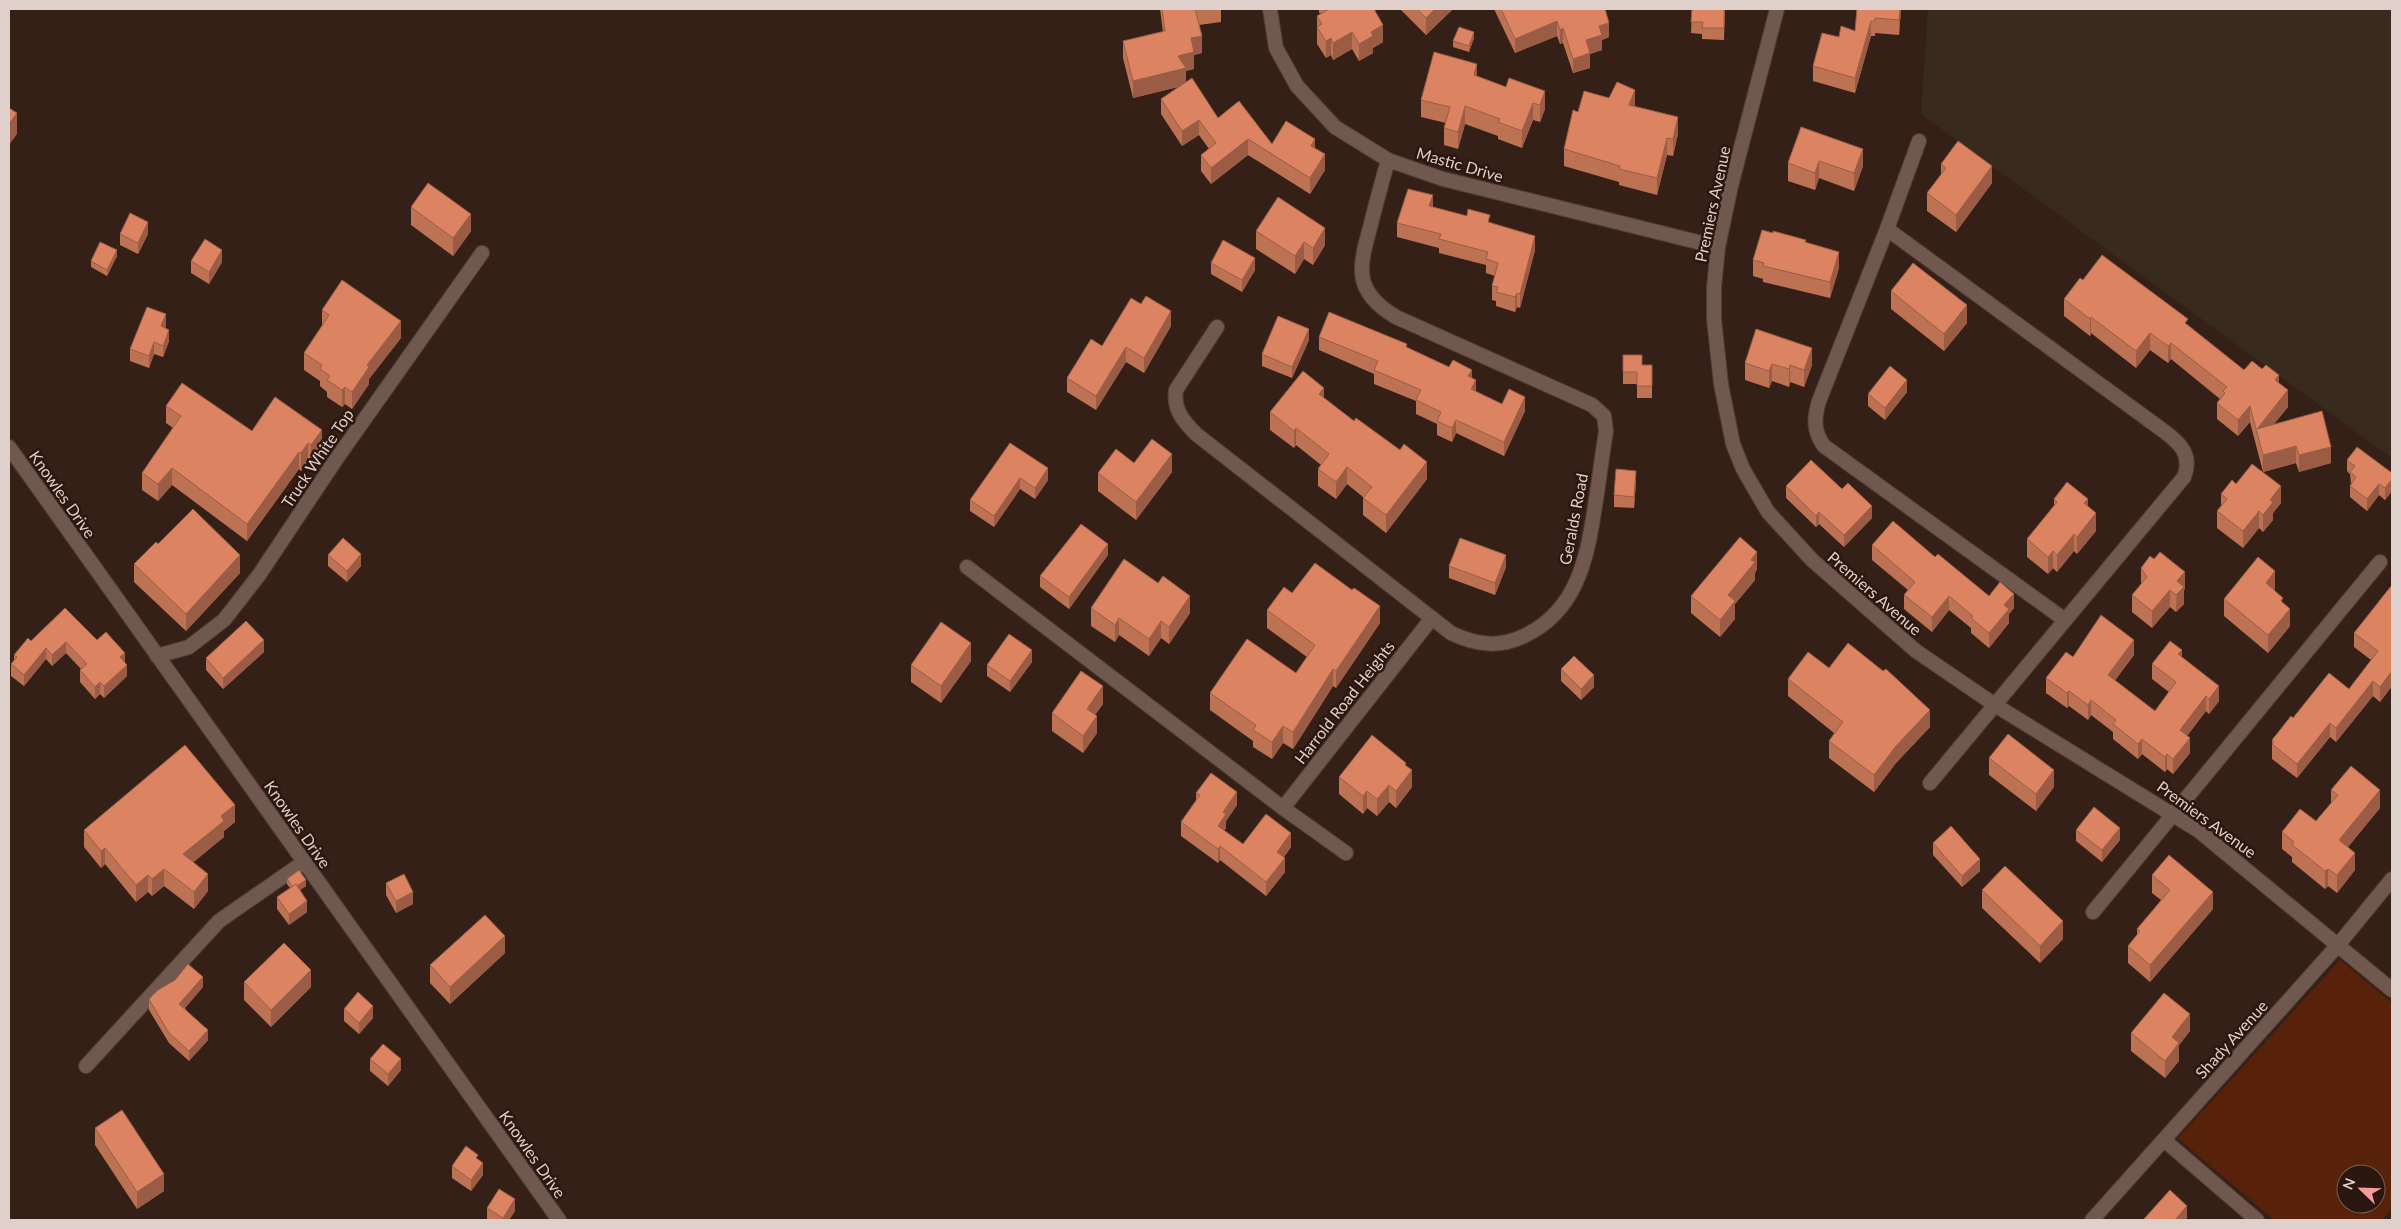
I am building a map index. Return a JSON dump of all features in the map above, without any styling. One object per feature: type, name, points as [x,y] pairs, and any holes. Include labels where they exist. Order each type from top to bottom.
[{"type":"street","name":"Mastic Drive","points":[[1270,9],[1276,48],[1297,86],[1335,128],[1388,160],[1443,180],[1718,248]]},
{"type":"street","name":"Premiers Avenue","points":[[1777,9],[1731,186],[1718,248],[1714,287],[1714,319],[1721,384],[1733,444],[1743,469],[1768,512],[1812,560],[1874,617],[1916,651],[1995,704],[2173,813],[2227,852],[2392,990]]},
{"type":"street","points":[[1919,141],[1888,229],[1820,401],[1815,427],[1818,437],[1824,446],[2065,620]]},
{"type":"street","name":"Geralds Road","points":[[1217,327],[1176,390],[1175,401],[1185,424],[1451,633],[1467,640],[1498,644],[1513,641],[1532,632],[1553,617],[1565,604],[1580,576],[1590,543],[1606,421],[1604,416],[1592,404],[1396,317],[1370,297],[1362,277],[1361,260],[1388,160]]},
{"type":"street","points":[[1888,229],[2162,429],[2176,440],[2188,458],[2188,468],[2184,477],[1930,784]]},
{"type":"street","name":"Truck White Top","points":[[157,656],[189,647],[224,620],[259,575],[335,461],[482,253]]},
{"type":"street","name":"Knowles Drive","points":[[9,447],[559,1220]]},
{"type":"street","points":[[2093,912],[2380,562]]},
{"type":"street","points":[[967,567],[1283,808],[1346,853]]},
{"type":"street","name":"Harrold Road Heights","points":[[1283,808],[1432,618]]},
{"type":"street","points":[[86,1066],[219,922],[304,862]]},
{"type":"street","name":"Shady Avenue","points":[[2092,1220],[2338,945],[2392,879]]},
{"type":"street","points":[[2164,1140],[2257,1220]]},
{"type":"shaded area","points":[[1928,9],[2392,9],[2392,458],[1921,114]]},
{"type":"shaded area","points":[[2340,960],[2392,1003],[2392,1209],[2382,1220],[2274,1220],[2178,1138]]},
{"type":"building","points":[[1162,9],[1195,9],[1202,36],[1191,38],[1194,52],[1178,56],[1186,68],[1133,81],[1123,41],[1165,31]]},
{"type":"building","points":[[1329,9],[1374,9],[1383,25],[1371,32],[1373,36],[1359,44],[1352,32],[1333,43],[1331,38],[1326,41],[1317,27],[1322,24],[1317,16]]},
{"type":"building","points":[[1417,9],[1435,9],[1426,18]]},
{"type":"building","points":[[1501,9],[1605,9],[1609,23],[1599,26],[1602,35],[1586,40],[1590,53],[1573,59],[1563,28],[1560,30],[1557,21],[1515,39]]},
{"type":"building","points":[[1692,9],[1724,9],[1724,28],[1702,28],[1703,22],[1691,22]]},
{"type":"building","points":[[1857,9],[1900,9],[1899,20],[1875,18],[1875,21],[1871,21],[1855,78],[1813,66],[1822,33],[1839,37],[1841,26],[1855,31]]},
{"type":"building","points":[[1459,27],[1474,32],[1469,46],[1453,41]]},
{"type":"building","points":[[1434,52],[1477,64],[1474,75],[1506,87],[1509,78],[1545,91],[1540,105],[1533,103],[1522,131],[1498,122],[1500,119],[1465,106],[1458,132],[1444,128],[1450,107],[1421,100]]},
{"type":"building","points":[[1192,78],[1218,118],[1239,101],[1272,144],[1286,121],[1315,139],[1311,146],[1325,154],[1310,178],[1248,139],[1211,168],[1201,155],[1216,143],[1199,120],[1182,131],[1161,99]]},
{"type":"building","points":[[1617,82],[1635,90],[1629,105],[1678,117],[1673,139],[1667,138],[1657,178],[1619,169],[1620,166],[1564,149],[1573,110],[1578,112],[1584,91],[1609,98]]},
{"type":"building","points":[[9,108],[17,113],[9,124]]},
{"type":"building","points":[[1801,127],[1863,149],[1854,173],[1819,161],[1815,173],[1788,163]]},
{"type":"building","points":[[1958,141],[1992,166],[1956,215],[1927,193],[1946,168],[1941,164]]},
{"type":"building","points":[[428,183],[471,214],[453,238],[411,207]]},
{"type":"building","points":[[1408,189],[1433,195],[1429,206],[1467,216],[1468,209],[1490,215],[1488,222],[1535,236],[1520,294],[1517,293],[1515,297],[1496,292],[1498,287],[1492,286],[1498,263],[1486,259],[1488,252],[1439,239],[1441,234],[1397,223]]},
{"type":"building","points":[[1278,197],[1325,228],[1313,248],[1304,242],[1295,256],[1256,231]]},
{"type":"building","points":[[130,213],[148,222],[138,243],[120,234]]},
{"type":"building","points":[[1762,230],[1806,240],[1805,242],[1839,252],[1830,282],[1763,266],[1764,263],[1753,260]]},
{"type":"building","points":[[205,239],[222,250],[209,272],[191,261]]},
{"type":"building","points":[[1223,240],[1255,258],[1242,280],[1211,263]]},
{"type":"building","points":[[100,242],[117,250],[107,270],[91,261]]},
{"type":"building","points":[[2102,255],[2188,319],[2185,323],[2244,370],[2252,361],[2262,369],[2266,365],[2279,375],[2275,380],[2288,390],[2257,429],[2322,411],[2331,447],[2299,455],[2296,446],[2263,455],[2250,406],[2238,420],[2217,403],[2227,387],[2171,343],[2168,346],[2150,333],[2136,351],[2064,299],[2080,278],[2083,280]]},
{"type":"building","points":[[1913,263],[1967,305],[1944,334],[1891,291]]},
{"type":"building","points":[[342,280],[401,321],[367,365],[369,367],[352,392],[345,387],[342,390],[327,380],[330,376],[320,369],[322,365],[304,353],[329,315],[322,310]]},
{"type":"building","points":[[1146,296],[1171,311],[1144,358],[1126,347],[1096,396],[1067,378],[1091,339],[1102,346],[1131,298],[1141,304]]},
{"type":"building","points":[[147,307],[166,314],[161,326],[169,330],[163,346],[154,342],[149,356],[130,349]]},
{"type":"building","points":[[1329,312],[1407,344],[1406,347],[1449,367],[1453,360],[1472,370],[1468,376],[1476,380],[1471,389],[1502,404],[1509,389],[1525,397],[1504,442],[1456,420],[1452,428],[1437,421],[1441,412],[1416,400],[1421,390],[1374,370],[1378,361],[1319,337]]},
{"type":"building","points":[[1278,316],[1309,329],[1292,367],[1262,354]]},
{"type":"building","points":[[1756,329],[1812,348],[1804,370],[1790,365],[1789,369],[1772,364],[1769,371],[1745,363]]},
{"type":"building","points":[[1623,355],[1642,355],[1642,365],[1652,365],[1652,386],[1637,386],[1637,372],[1623,372]]},
{"type":"building","points":[[1890,366],[1907,380],[1885,408],[1868,394]]},
{"type":"building","points":[[1303,371],[1324,388],[1319,394],[1354,421],[1356,418],[1400,450],[1404,444],[1427,462],[1386,515],[1363,498],[1372,487],[1347,467],[1336,482],[1318,469],[1329,454],[1296,428],[1294,431],[1270,412]]},
{"type":"building","points":[[182,383],[252,431],[275,397],[322,430],[311,445],[308,443],[301,453],[299,452],[247,524],[172,468],[158,484],[142,473],[181,416],[166,406]]},
{"type":"building","points":[[1152,439],[1172,454],[1136,502],[1098,473],[1116,449],[1134,463]]},
{"type":"building","points":[[1010,443],[1048,468],[1035,488],[1020,478],[994,516],[970,500]]},
{"type":"building","points":[[2357,447],[2392,473],[2392,479],[2385,488],[2379,484],[2367,499],[2350,486],[2356,477],[2350,472],[2355,466],[2347,460]]},
{"type":"building","points":[[1811,460],[1842,489],[1848,483],[1872,506],[1844,535],[1819,512],[1816,516],[1786,486]]},
{"type":"building","points":[[2252,464],[2281,486],[2270,500],[2273,502],[2263,515],[2259,511],[2243,531],[2217,511],[2227,499],[2221,494],[2232,480],[2236,484]]},
{"type":"building","points":[[1616,469],[1636,471],[1634,497],[1614,495]]},
{"type":"building","points":[[2067,482],[2088,499],[2084,503],[2096,513],[2077,537],[2074,534],[2057,555],[2053,551],[2048,557],[2027,539],[2057,502],[2054,499]]},
{"type":"building","points":[[193,509],[240,555],[186,614],[134,564],[156,542],[158,544]]},
{"type":"building","points":[[1893,521],[1935,557],[1938,554],[1989,596],[2000,582],[2014,594],[2004,605],[2009,609],[1989,633],[1971,618],[1973,616],[1949,596],[1932,617],[1904,595],[1915,582],[1872,545]]},
{"type":"building","points":[[1081,524],[1108,544],[1069,597],[1040,576]]},
{"type":"building","points":[[1740,537],[1757,552],[1751,560],[1755,562],[1728,595],[1735,601],[1720,620],[1691,596]]},
{"type":"building","points":[[343,538],[361,554],[347,571],[328,555]]},
{"type":"building","points":[[1460,538],[1506,555],[1495,583],[1449,566]]},
{"type":"building","points":[[2160,552],[2185,572],[2177,581],[2184,587],[2176,595],[2170,590],[2152,611],[2132,595],[2147,577],[2141,568],[2150,556],[2154,559]]},
{"type":"building","points":[[2258,557],[2275,571],[2266,583],[2283,598],[2281,601],[2290,609],[2268,635],[2224,599]]},
{"type":"building","points":[[1124,559],[1158,583],[1163,576],[1190,596],[1169,627],[1161,621],[1149,639],[1119,618],[1115,625],[1091,608]]},
{"type":"building","points":[[1315,563],[1352,590],[1354,588],[1380,606],[1336,671],[1333,669],[1293,732],[1283,726],[1272,742],[1253,730],[1256,725],[1210,693],[1247,639],[1296,673],[1315,645],[1267,610],[1284,587],[1292,593]]},
{"type":"building","points":[[2392,585],[2392,671],[2380,687],[2373,681],[2336,728],[2330,723],[2297,764],[2272,744],[2274,742],[2272,740],[2291,716],[2293,718],[2329,673],[2349,689],[2378,651],[2354,633]]},
{"type":"building","points":[[65,608],[97,640],[106,632],[125,653],[120,657],[127,665],[104,686],[100,682],[95,687],[80,670],[87,664],[66,642],[52,655],[46,648],[24,675],[11,664],[17,657],[14,655],[28,638],[31,641]]},
{"type":"building","points":[[2101,615],[2134,640],[2108,675],[2155,711],[2176,682],[2152,664],[2170,641],[2182,650],[2178,654],[2219,686],[2209,699],[2206,696],[2180,730],[2190,738],[2173,759],[2167,754],[2165,757],[2142,739],[2138,744],[2113,724],[2116,720],[2091,700],[2088,705],[2069,691],[2067,693],[2046,678],[2066,652],[2073,657]]},
{"type":"building","points":[[246,621],[264,640],[223,678],[206,658]]},
{"type":"building","points":[[941,622],[971,643],[941,686],[911,665]]},
{"type":"building","points":[[1009,634],[1032,650],[1010,681],[987,665]]},
{"type":"building","points":[[1848,643],[1883,671],[1886,669],[1930,710],[1896,746],[1874,775],[1829,741],[1843,722],[1788,679],[1808,652],[1829,668]]},
{"type":"building","points":[[1574,656],[1594,675],[1581,689],[1561,669]]},
{"type":"building","points":[[1081,671],[1103,686],[1087,709],[1097,716],[1083,736],[1052,713]]},
{"type":"building","points":[[2008,734],[2054,770],[2036,794],[1989,758]]},
{"type":"building","points":[[1372,735],[1412,770],[1396,791],[1389,785],[1377,799],[1367,791],[1363,796],[1339,777]]},
{"type":"building","points":[[185,745],[235,805],[221,816],[224,821],[183,854],[208,874],[194,892],[164,869],[152,879],[148,875],[136,885],[105,848],[101,851],[84,830]]},
{"type":"building","points":[[2351,766],[2380,790],[2339,840],[2355,853],[2337,875],[2328,869],[2325,871],[2292,845],[2294,842],[2282,832],[2300,809],[2316,821],[2338,795],[2331,790]]},
{"type":"building","points":[[1211,773],[1237,792],[1223,812],[1226,814],[1218,826],[1243,844],[1266,814],[1291,833],[1277,852],[1285,858],[1266,882],[1220,846],[1218,849],[1181,822],[1200,795],[1196,793]]},
{"type":"building","points":[[2094,807],[2120,828],[2102,850],[2076,830]]},
{"type":"building","points":[[1951,826],[1980,859],[1962,876],[1933,843]]},
{"type":"building","points":[[2169,855],[2213,892],[2150,965],[2128,946],[2140,931],[2137,929],[2170,890],[2152,875]]},
{"type":"building","points":[[2005,866],[2063,921],[2040,946],[1982,890]]},
{"type":"building","points":[[299,870],[306,880],[293,887],[287,879]]},
{"type":"building","points":[[404,874],[413,892],[396,901],[386,883]]},
{"type":"building","points":[[296,884],[307,901],[289,914],[277,897]]},
{"type":"building","points":[[485,915],[505,936],[450,987],[430,965]]},
{"type":"building","points":[[284,943],[311,970],[271,1010],[244,982]]},
{"type":"building","points":[[188,964],[203,977],[179,1004],[208,1030],[189,1051],[169,1033],[149,999],[158,990],[175,980]]},
{"type":"building","points":[[358,992],[373,1006],[359,1023],[344,1009]]},
{"type":"building","points":[[2164,993],[2190,1014],[2172,1037],[2179,1043],[2165,1061],[2131,1033]]},
{"type":"building","points":[[383,1044],[401,1059],[388,1074],[370,1059]]},
{"type":"building","points":[[122,1110],[164,1174],[137,1192],[95,1128]]},
{"type":"building","points":[[466,1146],[478,1155],[476,1158],[483,1163],[471,1180],[452,1166]]},
{"type":"building","points":[[499,1189],[515,1199],[503,1218],[487,1208]]},
{"type":"building","points":[[2170,1190],[2187,1206],[2175,1220],[2143,1220]]}]
